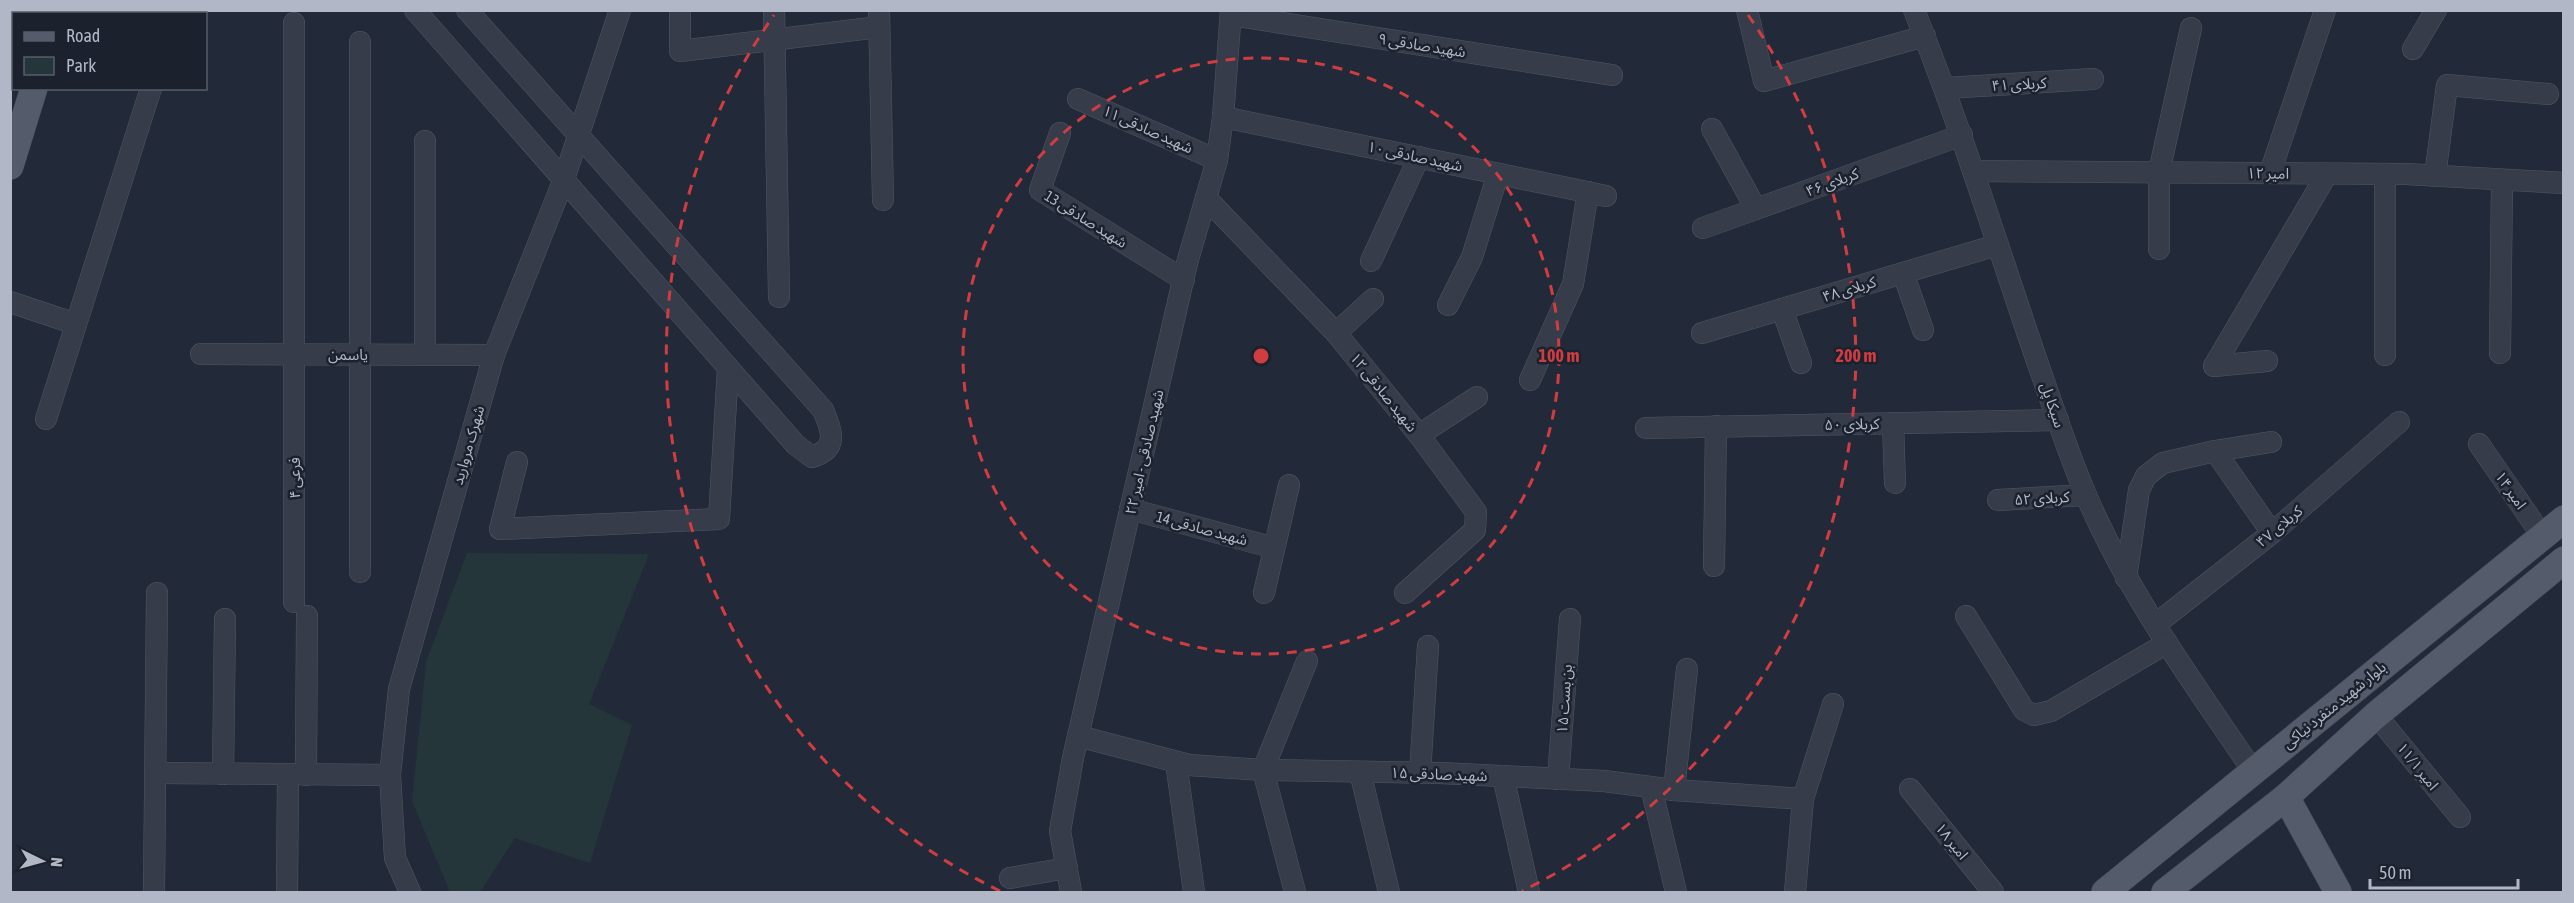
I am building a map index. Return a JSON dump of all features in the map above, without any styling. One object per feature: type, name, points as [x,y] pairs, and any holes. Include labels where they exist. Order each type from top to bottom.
[{"type":"main road","points":[[10,166],[33,90]]},
{"type":"main road","name":"بلوار شهید منفرد نیاکی","points":[[2105,892],[2564,519]]},
{"type":"main road","points":[[2165,892],[2286,796],[2376,715],[2564,560]]},
{"type":"main road","points":[[2286,796],[2338,892]]},
{"type":"street","points":[[415,10],[796,445],[812,457],[823,454],[830,444],[832,429],[823,410],[467,10]]},
{"type":"street","name":"شهرک مروارید","points":[[410,892],[395,858],[390,776],[399,689],[494,355],[564,179],[620,10]]},
{"type":"street","points":[[680,10],[680,51],[774,40],[879,19],[883,200]]},
{"type":"street","points":[[774,10],[779,297]]},
{"type":"street","points":[[1747,10],[1764,81],[1925,36]]},
{"type":"street","name":"سیکا پل","points":[[1914,10],[1946,88],[1997,244],[2086,495],[2126,578],[2253,771]]},
{"type":"street","points":[[2270,173],[2325,10]]},
{"type":"street","points":[[2413,49],[2436,10]]},
{"type":"street","name":"شهید صادقی ۹","points":[[1231,13],[1612,75]]},
{"type":"street","name":"شهید صادقی - امیر ۲۲","points":[[1071,892],[1060,831],[1078,735],[1130,509],[1184,280],[1217,160],[1223,117],[1231,13]]},
{"type":"street","name":"فرعی ۴","points":[[287,892],[297,775],[301,609],[294,354],[294,23]]},
{"type":"street","points":[[2159,249],[2159,172],[2191,28]]},
{"type":"street","points":[[360,42],[360,572]]},
{"type":"street","name":"کربلای ۴۱","points":[[1946,88],[2093,79]]},
{"type":"street","points":[[2434,176],[2448,85],[2547,94]]},
{"type":"street","points":[[46,419],[151,90]]},
{"type":"street","name":"شهید صادقی ۱۱","points":[[1078,99],[1217,160]]},
{"type":"street","name":"شهید صادقی ۱۰","points":[[1223,117],[1597,194],[1573,284],[1530,380]]},
{"type":"street","points":[[1712,129],[1756,208]]},
{"type":"street","name":"شهید صادقی 13","points":[[1060,133],[1040,190],[1184,280]]},
{"type":"street","name":"کربلای ۴۶","points":[[1703,228],[1962,135]]},
{"type":"street","points":[[425,141],[425,355]]},
{"type":"street","points":[[1371,261],[1419,157]]},
{"type":"street","name":"امير ۱۲","points":[[1973,171],[2385,174],[2564,183]]},
{"type":"street","points":[[1448,305],[1472,257],[1498,174]]},
{"type":"street","points":[[2267,361],[2214,366],[2327,174]]},
{"type":"street","points":[[2385,174],[2385,355]]},
{"type":"street","points":[[2500,353],[2502,180]]},
{"type":"street","name":"شهید صادقی ۱۲","points":[[1206,198],[1336,333],[1419,435],[1476,512],[1475,530],[1406,593]]},
{"type":"street","name":"کربلای ۴۸","points":[[1702,333],[1997,244]]},
{"type":"street","points":[[1903,273],[1923,330]]},
{"type":"street","points":[[1336,333],[1373,299]]},
{"type":"street","points":[[10,302],[76,324]]},
{"type":"street","points":[[1782,309],[1801,363]]},
{"type":"street","name":"یاسمن","points":[[201,354],[494,355]]},
{"type":"street","points":[[516,462],[500,529],[719,519],[728,368]]},
{"type":"street","points":[[1419,435],[1477,397]]},
{"type":"street","name":"کربلای ۵۰","points":[[1646,428],[2058,420]]},
{"type":"street","name":"کربلای ۴۷","points":[[2156,624],[2272,533],[2399,422]]},
{"type":"street","points":[[1893,423],[1895,483]]},
{"type":"street","points":[[1714,566],[1716,426]]},
{"type":"street","points":[[2126,578],[2139,490],[2146,476],[2163,463],[2271,441]]},
{"type":"street","name":"امیر ۱۴","points":[[2479,444],[2543,537]]},
{"type":"street","points":[[2215,451],[2272,533]]},
{"type":"street","points":[[1264,593],[1289,485]]},
{"type":"street","name":"کربلای ۵۲","points":[[1998,500],[2086,495]]},
{"type":"street","name":"شهید صادقی 14","points":[[1130,509],[1274,548]]},
{"type":"street","points":[[154,892],[157,593]]},
{"type":"street","points":[[1966,616],[2024,710],[2034,714],[2051,711],[2167,643]]},
{"type":"street","points":[[223,774],[225,619]]},
{"type":"street","name":"بن بست ۱۵","points":[[1558,779],[1570,619]]},
{"type":"street","points":[[1420,773],[1428,646]]},
{"type":"street","points":[[1295,892],[1263,770],[1307,660]]},
{"type":"street","points":[[1674,790],[1687,669]]},
{"type":"street","points":[[1795,892],[1803,799],[1833,704]]},
{"type":"street","name":"امیر ۱۱/۱","points":[[2376,715],[2460,817]]},
{"type":"street","name":"شهید صادقی ۱۵","points":[[1078,735],[1189,765],[1263,770],[1420,773],[1604,781],[1674,790],[1803,799]]},
{"type":"street","points":[[1176,762],[1194,892]]},
{"type":"street","points":[[1360,772],[1389,892]]},
{"type":"street","points":[[155,773],[390,776]]},
{"type":"street","points":[[1503,776],[1529,892]]},
{"type":"street","points":[[1651,787],[1676,892]]},
{"type":"street","name":"امیر ۱۸","points":[[1910,789],[1993,892]]},
{"type":"street","points":[[1010,878],[1067,868]]},
{"type":"green space","points":[[467,553],[649,554],[589,704],[632,725],[590,863],[515,838],[480,892],[450,892],[412,801],[426,662]]}]
